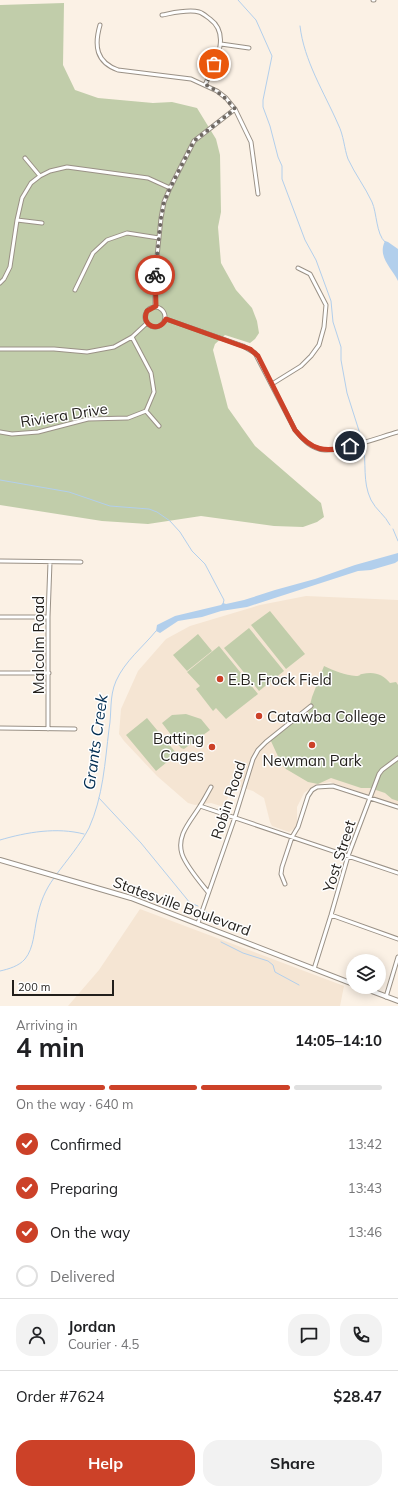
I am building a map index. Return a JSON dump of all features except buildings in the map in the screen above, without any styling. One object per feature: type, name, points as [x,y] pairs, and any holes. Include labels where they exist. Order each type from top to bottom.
[{"type":"main road","name":"Statesville Boulevard","points":[[0,860],[131,898],[346,981]]},
{"type":"main road","points":[[380,994],[398,1001]]},
{"type":"street","points":[[162,15],[200,12],[213,22],[221,36],[221,44],[206,85]]},
{"type":"street","points":[[100,25],[97,34],[97,49],[101,59],[107,66],[118,70],[191,79],[206,85],[226,98],[235,109],[251,142],[258,194]]},
{"type":"street","points":[[221,44],[249,48]]},
{"type":"street","points":[[156,306],[155,276],[164,202],[194,141],[235,109]]},
{"type":"street","points":[[25,158],[40,176]]},
{"type":"street","points":[[0,283],[4,279],[10,267],[22,198],[25,191],[40,176],[50,171],[66,167],[148,178],[170,188]]},
{"type":"street","points":[[17,220],[42,223]]},
{"type":"street","points":[[75,290],[94,253],[107,240],[127,233],[159,238]]},
{"type":"street","points":[[272,384],[301,366],[311,356],[319,345],[324,327],[326,304],[310,274],[298,268]]},
{"type":"street","points":[[156,306],[164,310],[166,319],[162,325],[156,327],[147,323],[145,317],[147,311],[156,306]]},
{"type":"street","points":[[166,319],[250,349],[258,356],[295,430],[302,439],[314,447],[325,450],[337,449],[398,432]]},
{"type":"street","points":[[0,349],[54,349],[87,352],[114,347],[132,337],[147,323]]},
{"type":"street","points":[[132,337],[151,373],[154,392],[146,411],[159,426]]},
{"type":"street","name":"Riviera Drive","points":[[0,432],[12,434],[38,432],[88,419],[128,418],[146,411]]},
{"type":"street","points":[[0,561],[81,562]]},
{"type":"street","name":"Malcolm Road","points":[[48,729],[48,617],[50,562]]},
{"type":"street","points":[[0,617],[48,617]]},
{"type":"street","points":[[0,673],[49,673]]},
{"type":"street","name":"Robin Road","points":[[198,923],[235,817],[253,759],[258,750],[311,706]]},
{"type":"street","points":[[0,728],[75,729]]},
{"type":"street","name":"Yost Street","points":[[314,969],[348,856],[380,772],[398,758]]},
{"type":"street","points":[[285,884],[281,874],[282,867],[292,837],[298,827],[308,796],[312,790],[317,787],[333,786],[398,807]]},
{"type":"street","points":[[208,892],[186,862],[182,854],[181,837],[211,787]]},
{"type":"street","points":[[200,806],[398,873]]},
{"type":"street","points":[[331,915],[398,939]]},
{"type":"street","points":[[386,996],[398,957]]},
{"type":"shaded area","name":"Catawba College","points":[[306,596],[398,600],[398,805],[330,782],[315,785],[304,793],[297,807],[297,827],[289,832],[272,826],[264,798],[253,791],[233,785],[224,807],[211,803],[195,805],[188,803],[157,776],[119,734],[121,709],[138,671],[166,639],[190,626],[260,605]]},
{"type":"shaded area","points":[[140,909],[344,986],[340,1006],[68,1006],[99,970]]},
{"type":"green space","points":[[64,3],[63,65],[75,90],[98,98],[153,103],[172,102],[197,108],[216,139],[220,155],[221,212],[218,227],[221,263],[236,290],[252,308],[257,321],[259,333],[250,343],[225,335],[215,344],[213,350],[228,408],[255,446],[321,503],[324,517],[317,522],[303,527],[274,526],[201,516],[148,524],[102,521],[0,505],[0,5]]},
{"type":"green space","points":[[270,611],[305,654],[286,669],[251,625]]},
{"type":"green space","points":[[249,628],[284,671],[259,691],[224,648]]},
{"type":"green space","points":[[198,634],[212,651],[187,671],[173,655]]},
{"type":"green space","name":"E.B. Frock Field","points":[[219,646],[258,694],[226,719],[216,708],[213,711],[196,689],[200,686],[187,672]]},
{"type":"green space","points":[[324,666],[332,670],[358,676],[370,673],[378,674],[390,683],[396,682],[398,685],[398,801],[392,799],[385,793],[370,788],[361,788],[331,778],[318,784],[308,782],[282,765],[270,739],[288,723],[308,713],[312,697]]},
{"type":"green space","points":[[186,714],[201,719],[210,730],[184,749],[181,748],[162,723],[172,715]]},
{"type":"green space","points":[[147,718],[177,754],[156,771],[126,735]]},
{"type":"water","points":[[385,241],[398,249],[398,281],[384,257],[383,247]]},
{"type":"water","points":[[398,553],[398,561],[395,563],[371,570],[358,571],[247,607],[221,611],[202,617],[178,621],[160,633],[156,631],[157,625],[175,616],[221,605],[223,603],[226,604],[244,600]]},
{"type":"waterway","points":[[238,0],[256,20],[272,56],[263,100],[263,107],[282,166],[282,179],[305,240],[316,260],[331,301],[333,322],[341,347],[341,360],[347,393],[361,437]]},
{"type":"waterway","points":[[300,26],[302,39],[310,64],[340,128],[348,159],[372,202],[378,229],[385,242]]},
{"type":"waterway","points":[[363,445],[368,493],[373,504],[386,518],[390,525]]},
{"type":"waterway","points":[[0,480],[69,492],[110,506],[149,509],[157,512],[170,521],[180,532],[192,551],[205,564],[224,600],[223,604]]},
{"type":"waterway","points":[[393,529],[398,541]]},
{"type":"waterway","name":"Grants Creek","points":[[56,875],[78,846],[89,828],[94,816],[105,767],[112,693],[116,681],[124,667],[156,631]]},
{"type":"waterway","points":[[99,798],[141,843],[190,903],[198,906]]},
{"type":"waterway","points":[[0,840],[42,831],[63,831],[84,834]]},
{"type":"waterway","name":"Grants Creek","points":[[0,971],[17,965],[28,955],[32,945],[41,902],[45,892],[54,878]]},
{"type":"waterway","points":[[205,911],[221,924]]},
{"type":"waterway","points":[[221,942],[243,953],[268,961],[273,965],[275,972],[299,985]]},
{"type":"way so far","points":[[155,275],[161,218],[164,202],[170,188],[194,141],[235,109],[226,98],[206,85],[214,64]]},
{"type":"place","name":"E.B. Frock Field","points":[[220,679]]},
{"type":"place","name":"Catawba College","points":[[259,716]]},
{"type":"place","name":"Newman Park","points":[[312,745]]},
{"type":"place","name":"Batting Cages","points":[[212,747]]},
{"type":"route","points":[[155,275],[156,306],[149,308],[145,314],[147,323],[152,327],[156,327],[162,325],[166,319],[250,349],[258,356],[295,430],[302,439],[314,447],[325,450],[350,446]]}]
